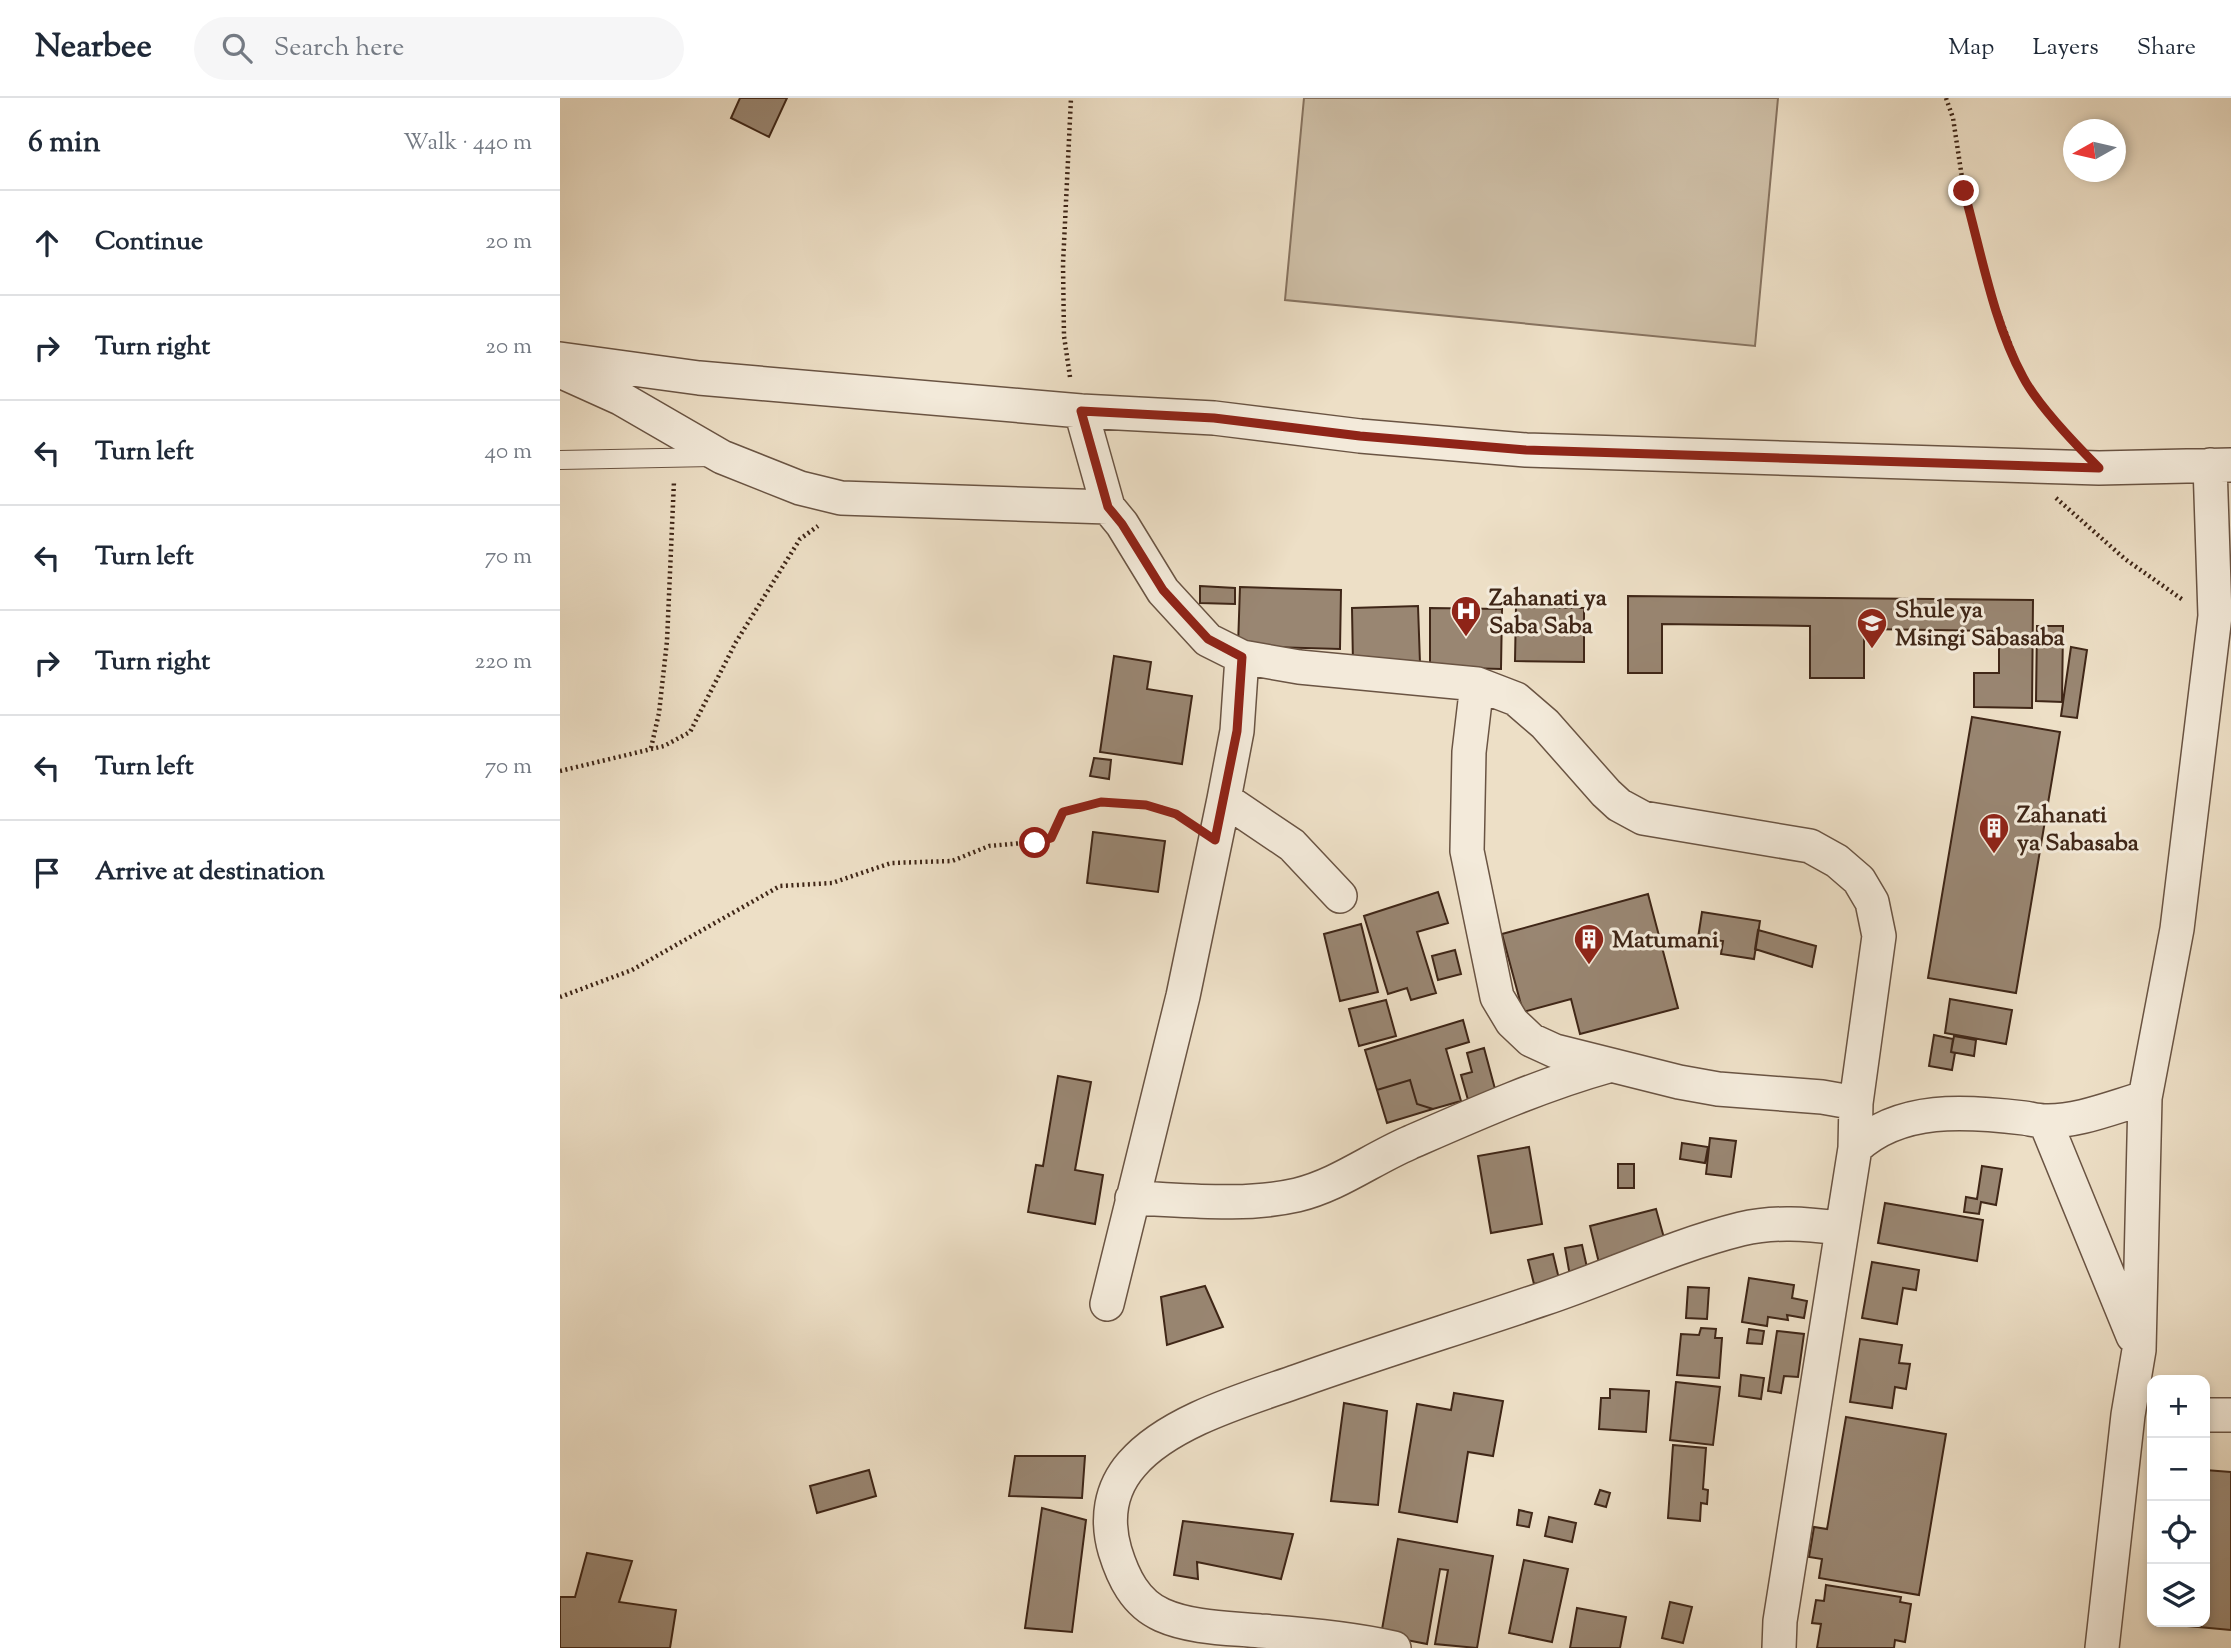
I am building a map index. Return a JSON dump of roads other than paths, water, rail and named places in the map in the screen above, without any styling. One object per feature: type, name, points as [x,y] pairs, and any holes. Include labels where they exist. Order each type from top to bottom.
[{"type":"street","points":[[560,359],[699,379],[1081,411],[1214,418],[1360,436],[1526,450],[2099,468],[2220,465],[2223,617],[2179,917],[2144,1098],[2140,1415],[2102,1648]]},
{"type":"street","points":[[560,371],[620,398],[722,457],[800,488],[856,498],[1108,507]]},
{"type":"street","points":[[1081,411],[1108,507],[1122,524],[1163,590],[1208,639],[1242,657],[1299,667],[1476,684],[1516,699],[1545,724],[1619,805],[1643,818],[1810,846],[1837,860],[1859,880],[1872,902],[1879,936],[1857,1103],[1855,1148],[1840,1228],[1779,1648]]},
{"type":"street","points":[[1107,1304],[1183,996],[1237,731],[1242,657]]},
{"type":"street","points":[[1476,684],[1469,752],[1467,851],[1497,998],[1512,1022],[1531,1040],[1555,1051],[1718,1089],[1822,1097],[1857,1103]]},
{"type":"street","points":[[1224,799],[1292,845],[1340,896]]},
{"type":"street","points":[[1132,1198],[1253,1201],[1295,1195],[1332,1185],[1409,1143],[1532,1091],[1614,1064]]},
{"type":"street","points":[[1855,1148],[1869,1135],[1891,1122],[1914,1118],[1963,1113],[2045,1121],[2094,1114],[2144,1098]]},
{"type":"street","points":[[2045,1121],[2139,1350]]},
{"type":"street","points":[[1394,1648],[1316,1635],[1214,1627],[1162,1615],[1139,1598],[1123,1576],[1112,1541],[1111,1503],[1118,1484],[1133,1462],[1201,1417],[1345,1362],[1429,1338],[1653,1257],[1742,1229],[1797,1223],[1840,1228]]},
{"type":"street","points":[[2210,1415],[2231,1415]]},
{"type":"lane","points":[[560,460],[722,457]]},
{"type":"place","name":"Zahanati ya Saba Saba","points":[[1466,638]]},
{"type":"place","name":"Shule ya Msingi Sabasaba","points":[[1872,650]]},
{"type":"place","name":"Zahanati ya Sabasaba","points":[[1994,855]]},
{"type":"place","name":"Matumani","points":[[1589,966]]}]
